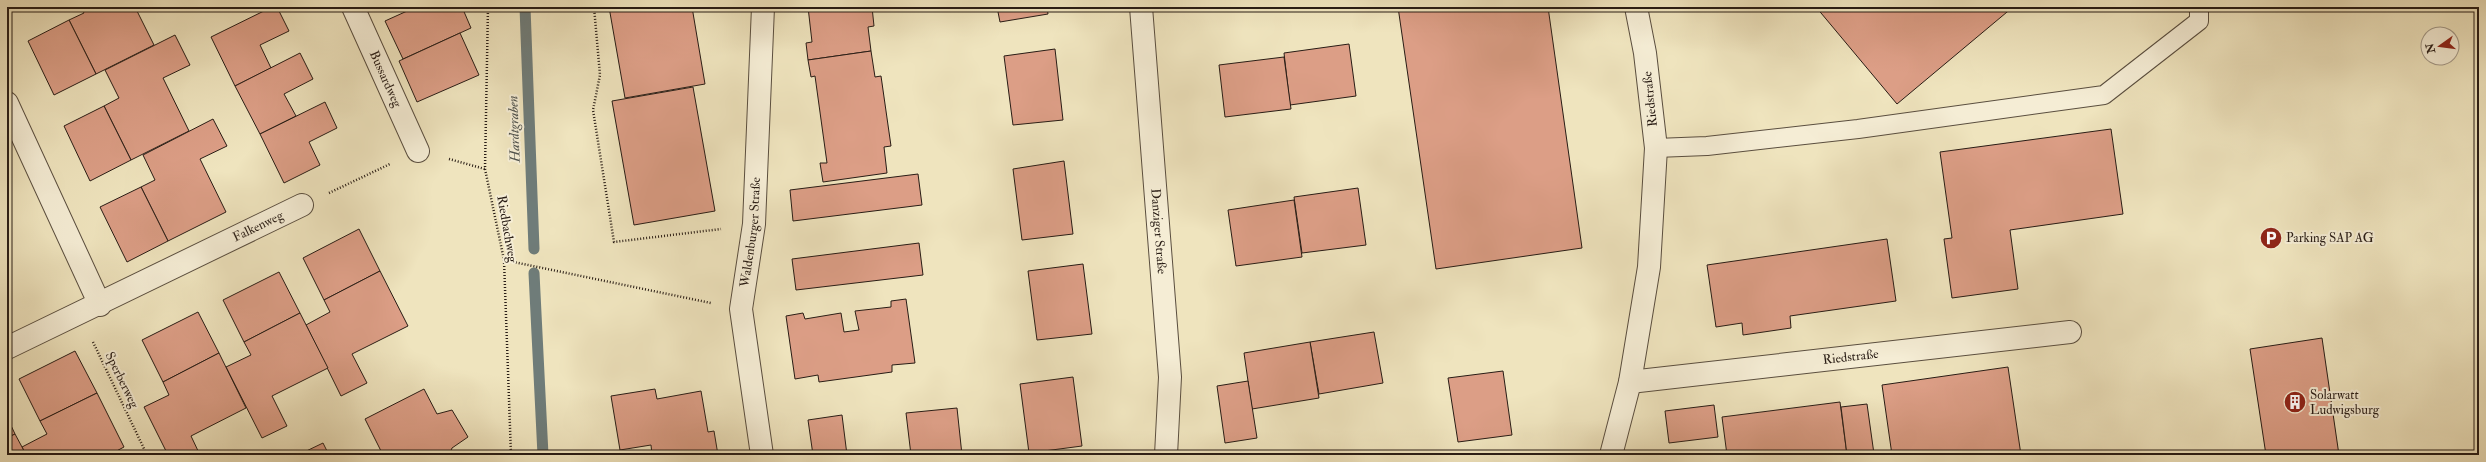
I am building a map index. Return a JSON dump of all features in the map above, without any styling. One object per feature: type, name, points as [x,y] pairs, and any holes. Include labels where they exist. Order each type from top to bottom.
[{"type":"street","name":"Bussardweg","points":[[353,7],[418,151]]},
{"type":"street","name":"Waldenburger Straße","points":[[762,455],[741,309],[754,224],[763,7]]},
{"type":"street","name":"Danziger Straße","points":[[1141,7],[1170,376],[1166,455]]},
{"type":"street","name":"Riedstraße","points":[[1611,455],[1630,382],[1649,267],[1656,148],[1645,53],[1636,7]]},
{"type":"street","points":[[7,103],[100,305]]},
{"type":"street","name":"Falkenweg","points":[[7,348],[100,305],[302,205]]},
{"type":"street","name":"Riedstraße","points":[[1630,382],[2070,332]]},
{"type":"lane","points":[[1656,148],[1707,146],[1858,129],[2104,94],[2199,21],[2199,7]]},
{"type":"path","name":"Riedbachweg","points":[[488,7],[485,169],[504,260],[511,455]]},
{"type":"path","points":[[594,7],[600,75],[593,110],[614,242],[754,224]]},
{"type":"path","points":[[302,205],[418,151],[485,169]]},
{"type":"path","points":[[504,260],[741,309]]},
{"type":"path","name":"Sperberweg","points":[[80,314],[147,455]]},
{"type":"building","points":[[81,7],[135,7],[154,45],[96,74],[69,20],[84,13]]},
{"type":"building","points":[[272,7],[277,7],[289,31],[260,45],[271,68],[235,86],[211,37]]},
{"type":"building","points":[[416,7],[462,7],[471,28],[403,59],[385,21]]},
{"type":"building","points":[[609,7],[692,7],[705,84],[625,98]]},
{"type":"building","points":[[808,7],[872,7],[874,26],[868,27],[871,51],[808,60],[806,43],[812,42]]},
{"type":"building","points":[[997,7],[1047,7],[1048,14],[1000,22]]},
{"type":"building","points":[[1398,7],[1548,7],[1582,248],[1436,269]]},
{"type":"building","points":[[1816,7],[2013,7],[1897,104]]},
{"type":"building","points":[[69,20],[96,74],[54,95],[28,41]]},
{"type":"building","points":[[460,33],[479,75],[417,102],[399,61]]},
{"type":"building","points":[[175,35],[190,65],[163,78],[189,131],[131,160],[104,106],[119,98],[105,70]]},
{"type":"building","points":[[1349,44],[1356,96],[1290,105],[1284,53]]},
{"type":"building","points":[[1055,49],[1063,120],[1013,125],[1004,56]]},
{"type":"building","points":[[871,51],[875,77],[881,76],[891,146],[884,147],[887,173],[823,182],[820,163],[827,163],[815,76],[811,77],[808,60]]},
{"type":"building","points":[[300,53],[313,79],[284,94],[296,116],[260,134],[235,86]]},
{"type":"building","points":[[1284,57],[1291,109],[1225,117],[1219,65]]},
{"type":"building","points":[[693,87],[715,211],[634,225],[612,101]]},
{"type":"building","points":[[325,102],[337,128],[309,142],[320,165],[284,183],[260,134]]},
{"type":"building","points":[[104,106],[131,160],[90,181],[64,126]]},
{"type":"building","points":[[213,119],[227,146],[200,159],[226,212],[168,241],[141,187],[155,180],[143,155]]},
{"type":"building","points":[[2111,129],[2123,214],[2010,230],[2018,289],[1952,298],[1944,239],[1952,238],[1940,152]]},
{"type":"building","points":[[1064,161],[1073,234],[1022,240],[1013,169]]},
{"type":"building","points":[[918,174],[922,205],[793,221],[790,190]]},
{"type":"building","points":[[141,187],[168,241],[127,262],[100,207]]},
{"type":"building","points":[[1358,188],[1366,245],[1302,253],[1294,197]]},
{"type":"building","points":[[1294,200],[1302,257],[1236,266],[1228,210]]},
{"type":"building","points":[[359,229],[380,271],[324,300],[303,258]]},
{"type":"building","points":[[1887,239],[1896,301],[1790,316],[1791,328],[1743,335],[1742,323],[1716,327],[1707,265]]},
{"type":"building","points":[[919,243],[923,275],[796,290],[792,259]]},
{"type":"building","points":[[1083,264],[1092,334],[1037,340],[1028,271]]},
{"type":"building","points":[[380,271],[408,326],[352,354],[367,383],[341,396],[306,325],[330,312],[324,300]]},
{"type":"building","points":[[279,272],[300,313],[244,342],[223,300]]},
{"type":"building","points":[[906,299],[915,363],[892,365],[892,372],[819,382],[818,375],[795,379],[786,316],[803,313],[805,319],[841,313],[844,332],[859,330],[855,311],[891,307],[891,301]]},
{"type":"building","points":[[198,312],[219,353],[163,382],[142,340]]},
{"type":"building","points":[[300,313],[328,368],[272,396],[287,426],[262,438],[226,367],[251,355],[244,342]]},
{"type":"building","points":[[1374,332],[1383,383],[1319,394],[1310,342]]},
{"type":"building","name":"Solarwatt Ludwigsburg","points":[[2322,338],[2339,455],[2266,455],[2250,349]]},
{"type":"building","points":[[1310,342],[1319,398],[1252,409],[1244,353]]},
{"type":"building","points":[[75,351],[97,393],[40,421],[19,379]]},
{"type":"building","points":[[219,353],[246,408],[191,436],[200,455],[168,455],[144,407],[169,395],[163,382]]},
{"type":"building","points":[[2008,367],[2021,455],[1892,455],[1882,385]]},
{"type":"building","points":[[1503,371],[1512,435],[1458,442],[1448,378]]},
{"type":"building","points":[[1073,377],[1082,446],[1029,453],[1020,384]]},
{"type":"building","points":[[1248,381],[1257,438],[1225,443],[1217,386]]},
{"type":"building","points":[[424,389],[437,414],[452,410],[468,437],[452,448],[449,455],[383,455],[365,419]]},
{"type":"building","points":[[655,389],[657,399],[701,391],[708,432],[714,431],[718,455],[652,455],[651,445],[620,450],[611,396]]},
{"type":"building","points":[[97,393],[124,447],[109,455],[26,455],[22,447],[47,434],[40,421]]},
{"type":"building","points":[[1840,402],[1847,455],[1727,455],[1722,417]]},
{"type":"building","points":[[1867,404],[1874,454],[1847,455],[1841,407]]},
{"type":"building","points":[[1714,405],[1718,437],[1669,443],[1665,411]]},
{"type":"building","points":[[957,408],[962,455],[911,455],[906,413]]},
{"type":"building","points":[[842,415],[847,455],[813,455],[808,420]]},
{"type":"building","points":[[7,417],[15,434],[7,438]]},
{"type":"building","points":[[15,434],[26,455],[7,455],[7,438]]},
{"type":"building","points":[[323,443],[329,455],[298,455]]},
{"type":"waterway","name":"Hardtgraben","points":[[525,7],[534,249]]},
{"type":"waterway","name":"Hardtgraben","points":[[534,273],[543,455]]},
{"type":"place","name":"Parking SAP AG","points":[[2271,238]]},
{"type":"place","name":"Solarwatt Ludwigsburg","points":[[2295,402]]}]
